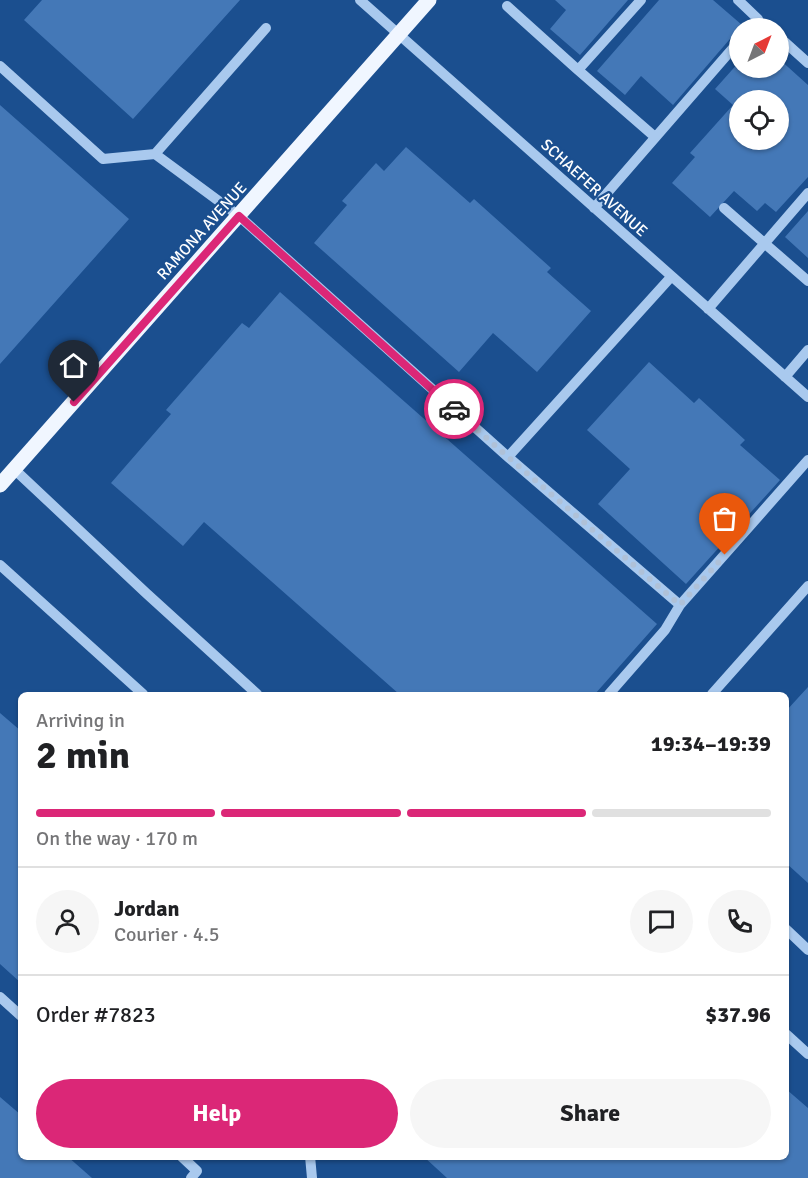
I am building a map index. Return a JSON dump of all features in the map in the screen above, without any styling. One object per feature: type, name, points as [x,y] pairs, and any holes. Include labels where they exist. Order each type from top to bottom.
[{"type":"main road","name":"RAMONA AVENUE","points":[[0,485],[429,0]]},
{"type":"street","name":"SCHAEFER AVENUE","points":[[360,0],[808,397]]},
{"type":"street","points":[[578,70],[641,0]]},
{"type":"street","points":[[738,0],[757,18]]},
{"type":"street","points":[[507,6],[655,137]]},
{"type":"street","points":[[155,154],[266,28]]},
{"type":"street","points":[[789,46],[808,63]]},
{"type":"street","points":[[594,208],[729,53]]},
{"type":"street","points":[[0,66],[103,159],[155,154],[239,216],[508,457],[680,605]]},
{"type":"street","points":[[708,309],[808,193]]},
{"type":"street","points":[[724,208],[808,281]]},
{"type":"street","points":[[508,457],[671,277]]},
{"type":"street","points":[[785,377],[808,350]]},
{"type":"street","points":[[611,692],[665,630],[680,605],[808,460]]},
{"type":"street","points":[[14,469],[255,692]]},
{"type":"street","points":[[0,565],[141,692]]},
{"type":"street","points":[[714,692],[808,586]]},
{"type":"street","points":[[789,932],[808,950]]},
{"type":"street","points":[[0,997],[18,1013]]},
{"type":"street","points":[[789,1037],[808,1054]]},
{"type":"street","points":[[185,1160],[197,1171],[191,1178]]},
{"type":"street","points":[[310,1160],[312,1178]]},
{"type":"building","points":[[42,0],[240,0],[133,119],[24,20]]},
{"type":"building","points":[[555,0],[628,0],[580,55],[550,29],[566,10]]},
{"type":"building","points":[[659,0],[713,0],[734,18],[729,18],[729,40],[673,105],[641,76],[625,95],[597,71]]},
{"type":"building","points":[[789,68],[808,85],[808,177],[776,212],[765,203],[757,211],[734,191],[710,217],[672,183],[695,157],[690,153],[729,109],[729,150],[789,150],[789,90],[729,90],[729,101],[715,89],[729,73],[729,78],[789,78]]},
{"type":"building","points":[[0,105],[129,219],[0,364]]},
{"type":"building","points":[[406,147],[470,203],[474,199],[551,268],[547,272],[591,311],[537,372],[493,333],[459,372],[314,243],[347,205],[342,201],[376,163],[384,171]]},
{"type":"building","points":[[808,211],[808,258],[785,237]]},
{"type":"building","points":[[280,292],[657,624],[597,692],[397,692],[204,522],[183,546],[111,483],[171,414],[166,410],[242,323],[249,328]]},
{"type":"building","points":[[649,362],[694,403],[699,398],[745,440],[740,445],[780,480],[686,584],[598,504],[630,469],[587,430]]},
{"type":"building","points":[[808,687],[808,883],[789,866],[789,708]]},
{"type":"building","points":[[0,713],[18,728],[18,980],[0,964]]},
{"type":"building","points":[[789,1092],[808,1108],[808,1178],[447,1178],[427,1160],[789,1160]]},
{"type":"building","points":[[0,1097],[18,1112],[18,1160],[72,1160],[92,1178],[0,1178]]},
{"type":"way so far","points":[[454,409],[680,605],[725,555]]},
{"type":"route","points":[[74,402],[239,216],[454,409]]}]
